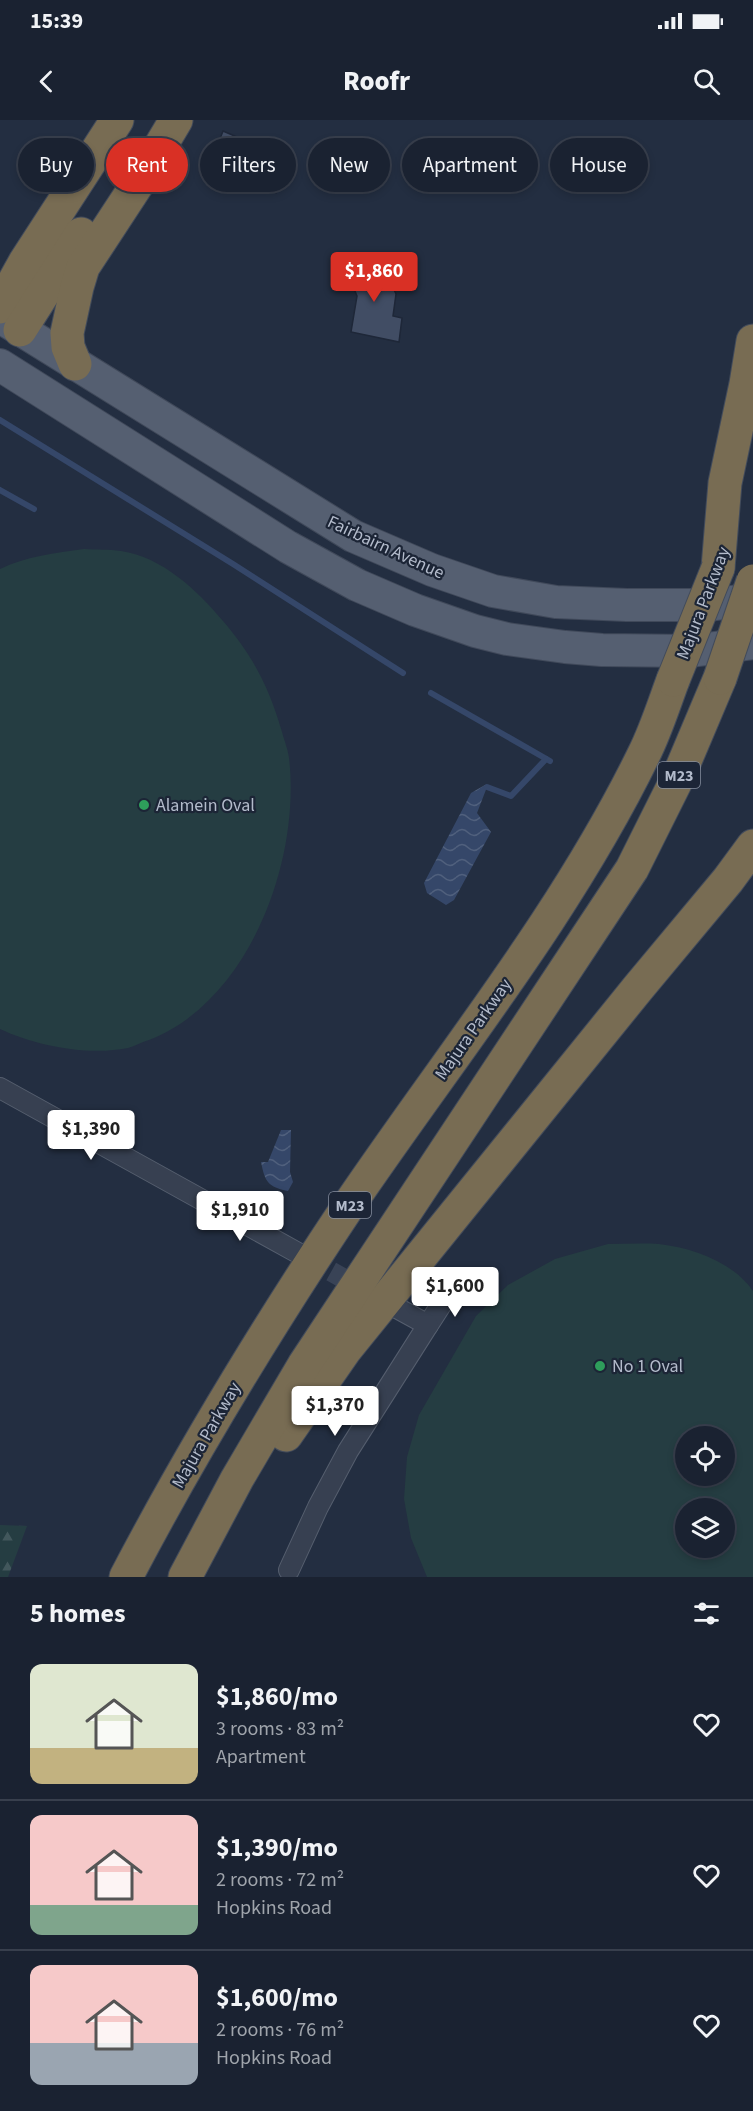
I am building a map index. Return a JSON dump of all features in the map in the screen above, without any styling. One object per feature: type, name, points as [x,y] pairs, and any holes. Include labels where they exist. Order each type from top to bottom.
[{"type":"highway","points":[[7,318],[13,265],[117,120]]},
{"type":"highway","points":[[7,318],[113,182],[156,120]]},
{"type":"highway","points":[[75,364],[68,347],[67,333],[83,267],[176,120]]},
{"type":"highway","points":[[718,568],[725,483],[753,341]]},
{"type":"highway","name":"Majura Parkway","points":[[126,1577],[206,1430],[349,1205],[508,979],[595,846],[645,752],[718,568],[753,449]]},
{"type":"highway","name":"M23","points":[[185,1577],[237,1479],[304,1365],[632,869],[679,775],[720,678],[753,581]]},
{"type":"highway","points":[[193,1577],[210,1555],[272,1456],[345,1350],[728,880],[753,846]]},
{"type":"main road","points":[[7,318],[0,363],[288,547],[357,585],[415,610],[475,631],[507,639],[602,650],[691,651],[753,643]]},
{"type":"main road","name":"Fairbairn Avenue","points":[[7,318],[75,364],[353,536],[432,570],[493,591],[556,602],[627,605],[709,604],[753,599]]},
{"type":"main road","points":[[709,604],[753,613]]},
{"type":"street","points":[[0,1088],[297,1253]]},
{"type":"street","points":[[289,1570],[348,1450],[450,1291]]},
{"type":"street","points":[[397,1308],[429,1324]]},
{"type":"green space","name":"Alamein Oval","points":[[84,549],[121,551],[151,560],[190,587],[234,634],[266,686],[277,716],[289,758],[291,798],[286,839],[277,881],[261,922],[241,960],[215,994],[185,1021],[149,1040],[128,1048],[96,1051],[46,1045],[0,1029],[0,569],[31,558]]},
{"type":"green space","name":"No 1 Oval","points":[[608,1244],[653,1244],[685,1249],[723,1264],[745,1281],[753,1291],[753,1577],[427,1577],[411,1538],[404,1499],[407,1457],[419,1415],[476,1316],[508,1285],[555,1259]]},
{"type":"green space","points":[[0,1525],[27,1526],[8,1577],[0,1577]]},
{"type":"water","points":[[485,785],[487,787],[477,813],[491,832],[454,900],[446,905],[427,893],[424,883],[471,793]]},
{"type":"water","points":[[281,1130],[291,1130],[290,1172],[293,1182],[288,1191],[276,1188],[268,1182],[261,1162],[268,1162]]},
{"type":"building","points":[[223,131],[239,138],[220,138]]},
{"type":"building","points":[[374,257],[386,287],[392,285],[396,294],[393,316],[402,318],[399,342],[351,332],[357,296],[346,269]]},
{"type":"waterway","points":[[0,420],[233,564],[403,673]]},
{"type":"waterway","points":[[0,490],[34,509]]},
{"type":"waterway","points":[[431,693],[550,761]]},
{"type":"waterway","points":[[487,787],[511,796],[546,759]]},
{"type":"tunnel","points":[[305,1257],[366,1291]]},
{"type":"place","name":"Alamein Oval","points":[[144,805]]},
{"type":"place","name":"No 1 Oval","points":[[600,1366]]}]
